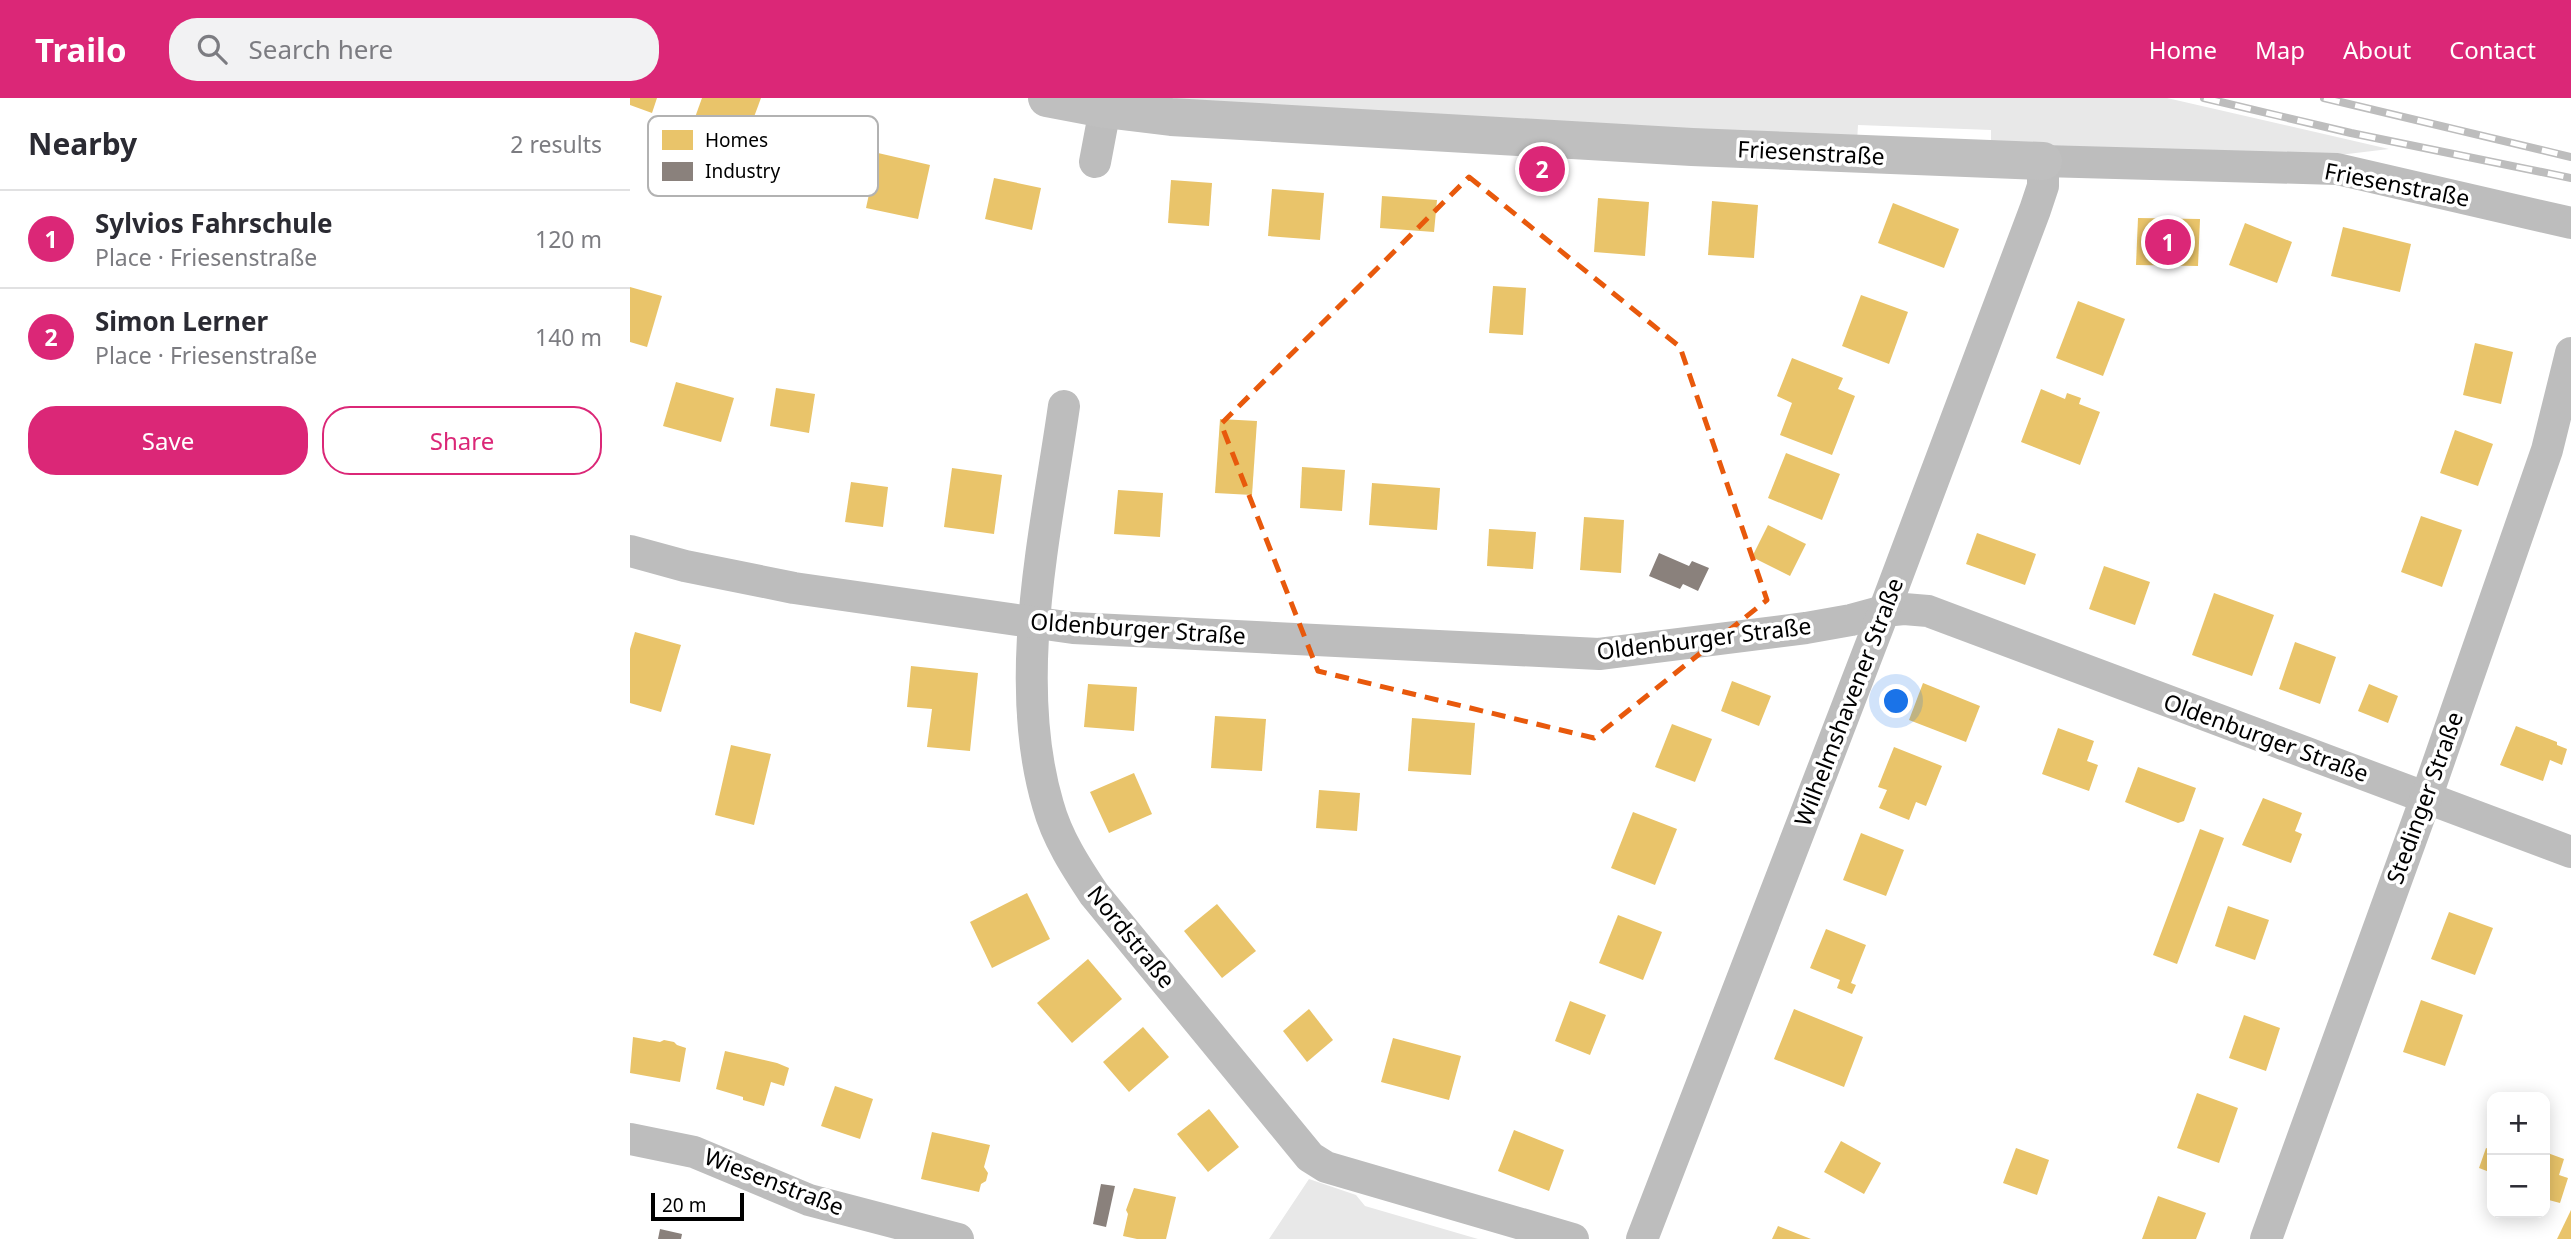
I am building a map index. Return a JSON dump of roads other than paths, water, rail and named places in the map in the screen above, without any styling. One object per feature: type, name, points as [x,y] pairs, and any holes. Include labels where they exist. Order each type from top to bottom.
[{"type":"street","name":"Friesenstraße","points":[[1047,98],[1171,117],[1350,128],[1872,156],[2337,169],[2571,223]]},
{"type":"street","points":[[1095,162],[1105,109]]},
{"type":"street","name":"Wilhelmshavener Straße","points":[[1642,1239],[2042,193],[2043,161]]},
{"type":"street","name":"Stedinger Straße","points":[[2266,1239],[2426,797],[2547,450],[2571,354]]},
{"type":"street","name":"Nordstraße","points":[[1064,406],[1034,624],[1032,698],[1035,740],[1048,808],[1069,856],[1094,894],[1310,1157],[1326,1167],[1573,1239]]},
{"type":"street","name":"Oldenburger Straße","points":[[630,551],[685,566],[794,588],[1034,624],[1598,653],[1806,628],[1884,611],[1928,611],[2571,852]]},
{"type":"street","name":"Wiesenstraße","points":[[630,1139],[694,1152],[809,1200],[912,1234],[958,1239]]},
{"type":"railway","points":[[2204,98],[2351,133],[2571,178]]},
{"type":"railway","points":[[2324,98],[2571,157]]},
{"type":"place","name":"Simon Lerner","points":[[1542,169]]},
{"type":"place","name":"Sylvios Fahrschule","points":[[2168,242]]}]
